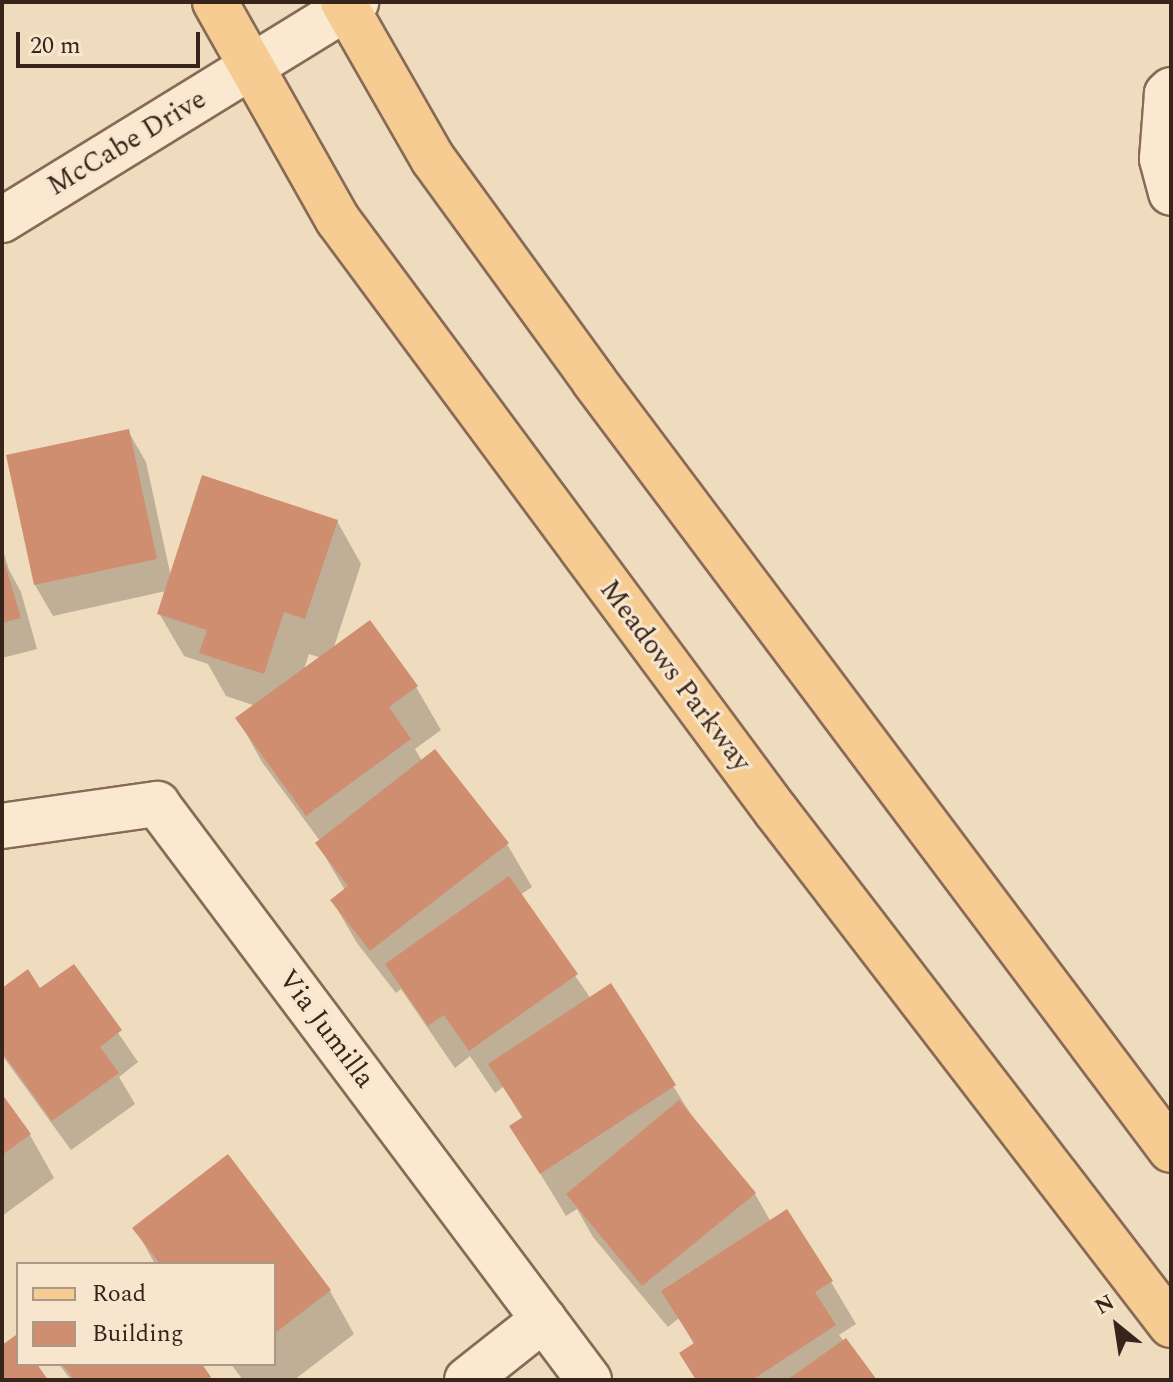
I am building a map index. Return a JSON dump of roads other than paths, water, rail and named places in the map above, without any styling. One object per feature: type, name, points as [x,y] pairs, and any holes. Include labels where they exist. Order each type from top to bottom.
[{"type":"main road","name":"Meadows Parkway","points":[[215,2],[338,220],[776,811],[1171,1325]]},
{"type":"main road","points":[[349,4],[433,159],[594,381],[1171,1150]]},
{"type":"street","name":"McCabe Drive","points":[[2,220],[349,4]]},
{"type":"street","points":[[1167,176],[1167,94],[1171,90]]},
{"type":"street","name":"Via Jumilla","points":[[2,826],[157,804],[589,1380]]},
{"type":"street","points":[[467,1380],[544,1319]]}]
